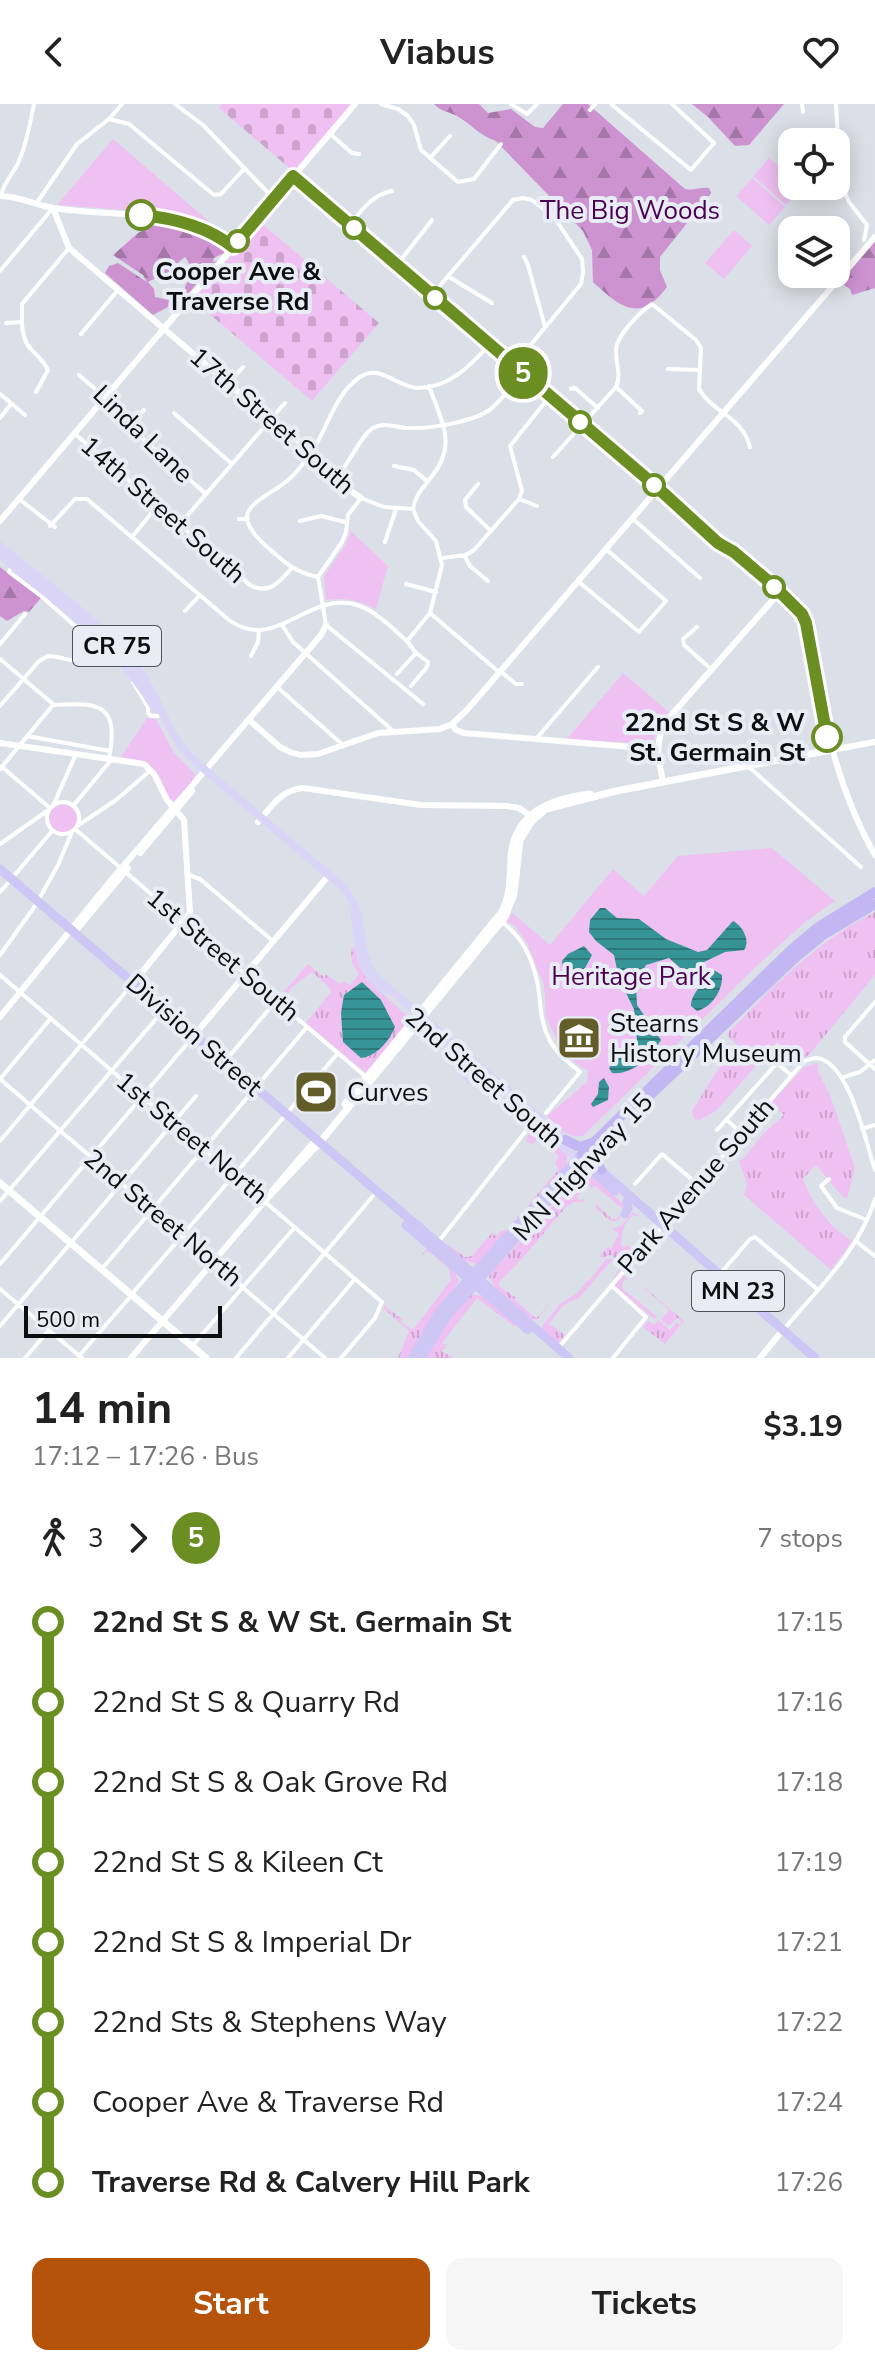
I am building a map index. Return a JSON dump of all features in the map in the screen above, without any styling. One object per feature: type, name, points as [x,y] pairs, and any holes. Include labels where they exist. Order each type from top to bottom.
[{"type":"highway","name":"Division Street","points":[[0,869],[6,879],[438,1243],[490,1297],[569,1358]]},
{"type":"highway","name":"MN Highway 15","points":[[596,1145],[636,1099],[792,949],[817,928],[875,892]]},
{"type":"highway","name":"MN Highway 15","points":[[412,1358],[428,1328],[453,1297],[474,1279],[580,1157],[797,956],[834,928],[875,904]]},
{"type":"highway","name":"Division Street","points":[[132,985],[161,1013],[225,1061],[254,1090]]},
{"type":"highway","points":[[565,1140],[580,1147],[596,1145],[597,1171],[567,1175]]},
{"type":"highway","name":"Division Street","points":[[316,1143],[443,1256],[509,1305],[559,1353]]},
{"type":"highway","points":[[567,1175],[580,1157]]},
{"type":"highway","name":"MN 23","points":[[580,1157],[619,1186],[660,1226],[815,1358]]},
{"type":"highway","name":"MN 23","points":[[597,1171],[638,1211],[719,1275],[807,1358]]},
{"type":"highway","points":[[627,1201],[626,1215],[638,1211]]},
{"type":"highway","points":[[443,1256],[461,1278],[453,1297]]},
{"type":"highway","points":[[454,1257],[472,1266],[493,1258]]},
{"type":"highway","points":[[493,1258],[488,1281],[509,1305]]},
{"type":"highway","name":"MN Highway 15","points":[[421,1358],[436,1331],[467,1293],[474,1279]]},
{"type":"highway","points":[[467,1293],[479,1292],[490,1297]]},
{"type":"main road","name":"CR 75","points":[[0,546],[123,652],[150,687],[181,748],[204,773]]},
{"type":"main road","name":"CR 75","points":[[5,560],[110,647],[132,672],[176,750],[204,773]]},
{"type":"main road","points":[[419,1019],[503,910],[509,892],[513,844],[521,827],[532,817],[555,806],[616,791],[831,750]]},
{"type":"main road","name":"2nd Street South","points":[[204,773],[341,892],[353,911],[358,953],[364,970],[375,984],[580,1157]]},
{"type":"main road","points":[[316,1143],[502,922],[513,901],[519,843],[532,817]]},
{"type":"main road","name":"2nd Street South","points":[[478,1070],[496,1081],[535,1118]]},
{"type":"main road","points":[[535,1118],[546,1113]]},
{"type":"main road","points":[[526,1131],[544,1126],[546,1113]]},
{"type":"main road","name":"2nd Street South","points":[[544,1126],[556,1132],[580,1157]]},
{"type":"main road","points":[[0,1183],[206,1358]]},
{"type":"main road","points":[[162,1322],[199,1358]]},
{"type":"street","points":[[34,104],[24,149],[0,196],[53,208],[164,217],[218,235],[233,247]]},
{"type":"street","points":[[36,204],[77,144],[109,119],[122,104]]},
{"type":"street","points":[[175,104],[203,125],[274,199]]},
{"type":"street","points":[[0,521],[355,104]]},
{"type":"street","points":[[381,104],[408,116],[421,150],[454,180],[465,185],[476,177],[501,144]]},
{"type":"street","points":[[511,104],[528,114],[537,104]]},
{"type":"street","points":[[590,110],[595,104]]},
{"type":"street","points":[[611,104],[687,169],[694,168],[713,145],[712,138],[672,104]]},
{"type":"street","points":[[802,104],[803,112]]},
{"type":"street","points":[[836,104],[840,175],[849,202],[867,225],[864,240]]},
{"type":"street","points":[[109,119],[129,124],[214,195],[221,194],[244,169]]},
{"type":"street","points":[[329,133],[352,153],[359,154]]},
{"type":"street","points":[[429,159],[450,136]]},
{"type":"street","points":[[293,176],[584,424],[706,533],[774,586],[778,594],[802,614],[831,750],[858,821],[875,855]]},
{"type":"street","points":[[350,224],[368,202],[384,192],[392,191]]},
{"type":"street","points":[[432,295],[513,200],[532,200],[554,217],[582,259],[581,284],[514,365]]},
{"type":"street","points":[[0,271],[53,208]]},
{"type":"street","name":"17th Street South","points":[[53,208],[69,248],[270,420],[313,450],[336,478],[361,498]]},
{"type":"street","points":[[397,265],[432,220]]},
{"type":"street","points":[[249,720],[280,747],[300,755],[318,754],[392,731],[429,731],[452,724],[579,582],[875,237]]},
{"type":"street","points":[[36,392],[48,370],[43,359],[24,340],[22,304],[69,248]]},
{"type":"street","points":[[524,257],[545,327]]},
{"type":"street","points":[[449,277],[492,303]]},
{"type":"street","points":[[81,334],[118,289]]},
{"type":"street","points":[[553,457],[616,387],[620,378],[616,348],[619,339],[649,305],[656,305],[696,340],[701,348],[699,389],[746,433],[750,447]]},
{"type":"street","points":[[6,323],[22,322]]},
{"type":"street","points":[[318,577],[291,569],[255,536],[249,527],[249,509],[257,499],[286,481],[313,450],[336,404],[361,377],[372,372],[417,388],[429,386],[454,378],[468,369],[490,344]]},
{"type":"street","points":[[228,384],[243,367]]},
{"type":"street","points":[[668,369],[699,370]]},
{"type":"street","points":[[336,478],[350,463],[365,435],[378,426],[419,429],[482,415],[493,408],[522,373]]},
{"type":"street","name":"Linda Lane","points":[[79,375],[106,396],[144,440],[206,494]]},
{"type":"street","points":[[407,641],[430,613],[442,558],[436,541],[418,521],[413,509],[415,498],[441,465],[447,447],[429,386]]},
{"type":"street","points":[[616,387],[642,411],[640,413]]},
{"type":"street","points":[[571,389],[575,388],[598,408]]},
{"type":"street","points":[[0,394],[25,415]]},
{"type":"street","points":[[442,558],[464,555],[474,550],[519,499],[522,491],[510,446],[550,396]]},
{"type":"street","points":[[180,524],[285,403]]},
{"type":"street","points":[[0,418],[12,404]]},
{"type":"street","points":[[130,423],[144,410]]},
{"type":"street","points":[[174,413],[232,464]]},
{"type":"street","name":"14th Street South","points":[[74,433],[258,589],[276,586],[291,569]]},
{"type":"street","points":[[394,466],[414,470],[428,482]]},
{"type":"street","points":[[478,484],[465,500],[466,507],[491,531]]},
{"type":"street","points":[[19,499],[53,526],[70,502],[83,498],[236,625],[259,631],[282,625],[323,604],[342,602],[372,611],[407,641],[428,665],[411,686]]},
{"type":"street","points":[[0,1017],[321,635],[326,625],[318,577],[342,542],[346,532],[345,522],[361,498],[396,509],[413,509]]},
{"type":"street","points":[[519,499],[537,506]]},
{"type":"street","points":[[132,537],[158,505]]},
{"type":"street","points":[[385,542],[396,509]]},
{"type":"street","points":[[300,521],[321,516],[345,522]]},
{"type":"street","points":[[239,519],[248,519]]},
{"type":"street","points":[[633,519],[700,578]]},
{"type":"street","points":[[579,582],[639,632],[666,601],[606,549]]},
{"type":"street","points":[[464,555],[470,566],[488,581]]},
{"type":"street","points":[[5,560],[9,572],[101,648],[134,684],[148,707],[148,713],[158,716]]},
{"type":"street","points":[[406,584],[436,592]]},
{"type":"street","points":[[663,782],[656,749],[658,735],[667,720],[778,594]]},
{"type":"street","points":[[185,611],[200,595]]},
{"type":"street","points":[[430,613],[500,672],[516,684],[522,684]]},
{"type":"street","points":[[0,644],[25,614]]},
{"type":"street","points":[[282,625],[293,642],[392,731]]},
{"type":"street","points":[[326,625],[423,704]]},
{"type":"street","points":[[697,627],[683,639],[684,645],[712,669]]},
{"type":"street","points":[[251,656],[258,642],[259,631]]},
{"type":"street","points":[[0,706],[39,661],[48,656],[81,663],[92,658],[101,648]]},
{"type":"street","points":[[397,674],[416,653]]},
{"type":"street","points":[[0,659],[53,705],[88,703],[106,712],[113,725],[110,760],[73,806]]},
{"type":"street","points":[[536,739],[598,667]]},
{"type":"street","points":[[277,687],[343,745]]},
{"type":"street","points":[[50,808],[1,767],[53,705]]},
{"type":"street","points":[[452,724],[464,733],[656,749]]},
{"type":"street","points":[[27,736],[110,751]]},
{"type":"street","points":[[831,750],[875,742]]},
{"type":"street","points":[[0,743],[144,764],[151,770],[184,820],[191,910],[185,922],[0,1141]]},
{"type":"street","points":[[76,754],[50,808],[47,821],[52,831],[62,835],[107,806],[151,770]]},
{"type":"street","points":[[747,765],[861,867]]},
{"type":"street","points":[[260,820],[290,789],[303,788],[421,805],[507,806],[519,808],[532,817]]},
{"type":"street","points":[[0,844],[63,802],[73,806],[79,815],[58,865],[36,904],[0,955]]},
{"type":"street","name":"1st Street South","points":[[74,829],[369,1080]]},
{"type":"street","points":[[0,892],[6,879],[52,831]]},
{"type":"street","points":[[189,875],[200,879],[274,942]]},
{"type":"street","points":[[0,1264],[327,877]]},
{"type":"street","points":[[502,922],[522,941],[538,987],[539,1010],[550,1041],[558,1054],[580,1072],[546,1113]]},
{"type":"street","name":"1st Street North","points":[[0,975],[382,1303],[375,1318],[341,1358]]},
{"type":"street","points":[[225,1061],[276,1001]]},
{"type":"street","points":[[874,1166],[844,1077],[874,1065],[845,1042],[845,1037],[875,1002]]},
{"type":"street","points":[[0,1201],[161,1013]]},
{"type":"street","points":[[0,1079],[51,1018]]},
{"type":"street","points":[[101,1270],[307,1027]]},
{"type":"street","points":[[0,1289],[79,1357],[338,1053]]},
{"type":"street","points":[[717,1130],[785,1054]]},
{"type":"street","name":"Park Avenue South","points":[[559,1353],[660,1226],[804,1061],[816,1058],[830,1063],[844,1077]]},
{"type":"street","points":[[777,1063],[791,1075]]},
{"type":"street","name":"2nd Street North","points":[[0,1079],[325,1358]]},
{"type":"street","points":[[0,1326],[196,1096]]},
{"type":"street","points":[[438,1243],[535,1118],[556,1132]]},
{"type":"street","points":[[726,1120],[740,1132]]},
{"type":"street","points":[[862,1130],[875,1125]]},
{"type":"street","points":[[131,1358],[316,1143]]},
{"type":"street","points":[[635,1184],[662,1154],[697,1183]]},
{"type":"street","points":[[829,1179],[821,1186],[834,1205],[867,1220]]},
{"type":"street","points":[[236,1358],[373,1196]]},
{"type":"street","points":[[760,1358],[856,1241],[874,1203]]},
{"type":"street","points":[[192,1346],[295,1227]]},
{"type":"street","points":[[719,1275],[755,1237],[817,1290]]},
{"type":"street","points":[[856,1241],[874,1254]]},
{"type":"street","points":[[288,1358],[355,1279]]},
{"type":"street","points":[[611,1285],[646,1317],[613,1358]]},
{"type":"street","points":[[25,1358],[49,1330]]},
{"type":"green space","points":[[222,104],[351,104],[294,172],[219,108]]},
{"type":"green space","name":"The Big Woods","points":[[434,104],[479,104],[488,113],[511,109],[535,127],[543,128],[563,104],[588,104],[685,189],[709,188],[711,193],[660,257],[660,270],[667,287],[648,305],[639,308],[630,308],[612,299],[593,282],[592,250],[583,231],[496,141]]},
{"type":"green space","points":[[692,104],[784,104],[749,145],[735,146]]},
{"type":"green space","points":[[113,139],[220,231],[166,213],[57,205]]},
{"type":"green space","points":[[769,158],[778,166],[778,198],[753,176]]},
{"type":"green space","points":[[752,178],[785,207],[769,225],[736,196]]},
{"type":"green space","points":[[260,222],[379,323],[312,401],[193,300]]},
{"type":"green space","points":[[157,223],[178,226],[212,239],[209,241],[224,247],[224,253],[214,258],[213,262],[218,261],[203,270],[203,276],[188,294],[183,291],[190,270],[185,257],[174,266],[165,281],[158,277],[148,282],[154,289],[155,297],[169,300],[168,307],[153,315],[105,273],[109,266],[118,263],[147,282],[143,275],[113,255],[138,233]]},
{"type":"green space","points":[[734,230],[752,246],[724,279],[705,263]]},
{"type":"green space","points":[[875,240],[875,288],[852,295],[848,288],[850,271]]},
{"type":"green space","points":[[351,531],[388,566],[376,609],[351,600],[326,600],[324,576],[346,544]]},
{"type":"green space","points":[[0,567],[41,598],[29,612],[24,611],[7,621],[0,616]]},
{"type":"green space","points":[[623,673],[670,713],[658,728],[652,744],[567,739]]},
{"type":"green space","points":[[147,718],[156,719],[174,753],[195,774],[175,801],[170,799],[153,769],[121,757]]},
{"type":"green space","points":[[63,805],[73,809],[77,819],[73,829],[63,833],[53,829],[49,819],[53,809]]},
{"type":"green space","name":"Heritage Park","points":[[772,848],[835,901],[804,923],[758,965],[583,1136],[563,1131],[547,1116],[587,1082],[588,1071],[564,1055],[546,1017],[544,985],[527,943],[516,927],[507,921],[512,913],[550,945],[613,869],[644,896],[678,856]]},
{"type":"green space","points":[[875,912],[875,975],[809,1055],[799,1060],[777,1042],[716,1111],[700,1120],[694,1119],[692,1111],[718,1069],[740,1048],[728,1033],[815,951]]},
{"type":"green space","points":[[355,947],[372,984],[410,1019],[366,1073],[306,1023],[331,992],[312,972],[292,987],[283,1003],[268,991],[270,989],[280,996],[308,964],[324,977],[325,974],[340,984],[343,981],[350,985],[359,974],[352,963],[351,949]]},
{"type":"green space","points":[[818,1063],[818,1072],[830,1095],[855,1168],[847,1199],[816,1165],[803,1179],[823,1214],[852,1241],[831,1270],[744,1195],[747,1184],[739,1161],[784,1115],[771,1103],[804,1067]]},
{"type":"green space","points":[[536,1130],[567,1155],[567,1166],[477,1264],[463,1260],[444,1242],[465,1257],[472,1256],[492,1233],[496,1236],[507,1230],[559,1169],[555,1163],[559,1156],[539,1138],[532,1144],[526,1141],[529,1132]]},
{"type":"green space","points":[[582,1174],[591,1176],[626,1206],[618,1221],[610,1221],[596,1208],[596,1204],[612,1219],[622,1213],[622,1208],[595,1186],[592,1188],[587,1184],[577,1197],[584,1199],[584,1202],[567,1206],[499,1282],[499,1286],[534,1317],[538,1317],[556,1295],[537,1320],[532,1320],[495,1287],[489,1277]]},
{"type":"green space","points":[[633,1212],[640,1217],[634,1215],[627,1222],[621,1245],[628,1245],[635,1254],[631,1256],[626,1252],[620,1261],[611,1255],[601,1258],[600,1255],[608,1247],[611,1249],[619,1234],[613,1229],[622,1225]]},
{"type":"green space","points":[[427,1248],[454,1271],[459,1281],[410,1358],[398,1358],[409,1331],[383,1308],[385,1306],[413,1330],[451,1280],[449,1269],[430,1252],[425,1252],[420,1258]]},
{"type":"green space","points":[[606,1259],[612,1259],[616,1264],[612,1260],[578,1299],[565,1305],[549,1324],[565,1335],[558,1343],[542,1326],[560,1304],[589,1281]]},
{"type":"green space","points":[[626,1272],[684,1321],[665,1344],[643,1327],[648,1321],[654,1325],[658,1320],[670,1330],[677,1322],[680,1325],[682,1322],[677,1318],[669,1326],[661,1320],[669,1310]]},
{"type":"green space","points":[[623,1275],[627,1279],[622,1283],[622,1288],[657,1317],[654,1319],[614,1285]]},
{"type":"green space","points":[[472,1294],[485,1297],[515,1327],[477,1298],[442,1343],[448,1345],[440,1346],[447,1347],[441,1351],[454,1358],[425,1358],[440,1330]]},
{"type":"water","points":[[600,908],[605,908],[617,918],[639,919],[666,939],[698,952],[707,950],[733,921],[746,938],[744,950],[725,952],[702,963],[693,974],[685,972],[669,958],[646,965],[636,985],[637,1005],[661,1040],[640,1064],[620,1073],[612,1073],[609,1068],[617,1058],[631,1054],[637,1040],[634,1009],[619,979],[614,955],[589,932],[590,920]]},
{"type":"water","points":[[584,946],[592,955],[585,968],[578,973],[563,968],[562,961],[568,954]]},
{"type":"water","points":[[714,970],[722,975],[718,992],[712,1002],[697,1011],[691,1006],[693,998]]},
{"type":"water","points":[[362,982],[381,1000],[395,1027],[381,1047],[361,1058],[343,1042],[341,1013],[344,995]]},
{"type":"water","points":[[604,1078],[609,1087],[608,1100],[593,1107],[591,1104],[598,1094],[599,1082]]},
{"type":"bus line","name":"5","points":[[141,215],[164,217],[218,235],[233,247],[293,176],[659,489],[700,528],[774,586],[778,594],[802,614],[827,737]]},
{"type":"place","name":"Cooper Ave & Traverse Rd","points":[[238,241]]},
{"type":"place","name":"22nd St S & W St. Germain St","points":[[827,737]]},
{"type":"place","name":"Stearns History Museum","points":[[579,1038]]},
{"type":"place","name":"Curves","points":[[316,1092]]}]
